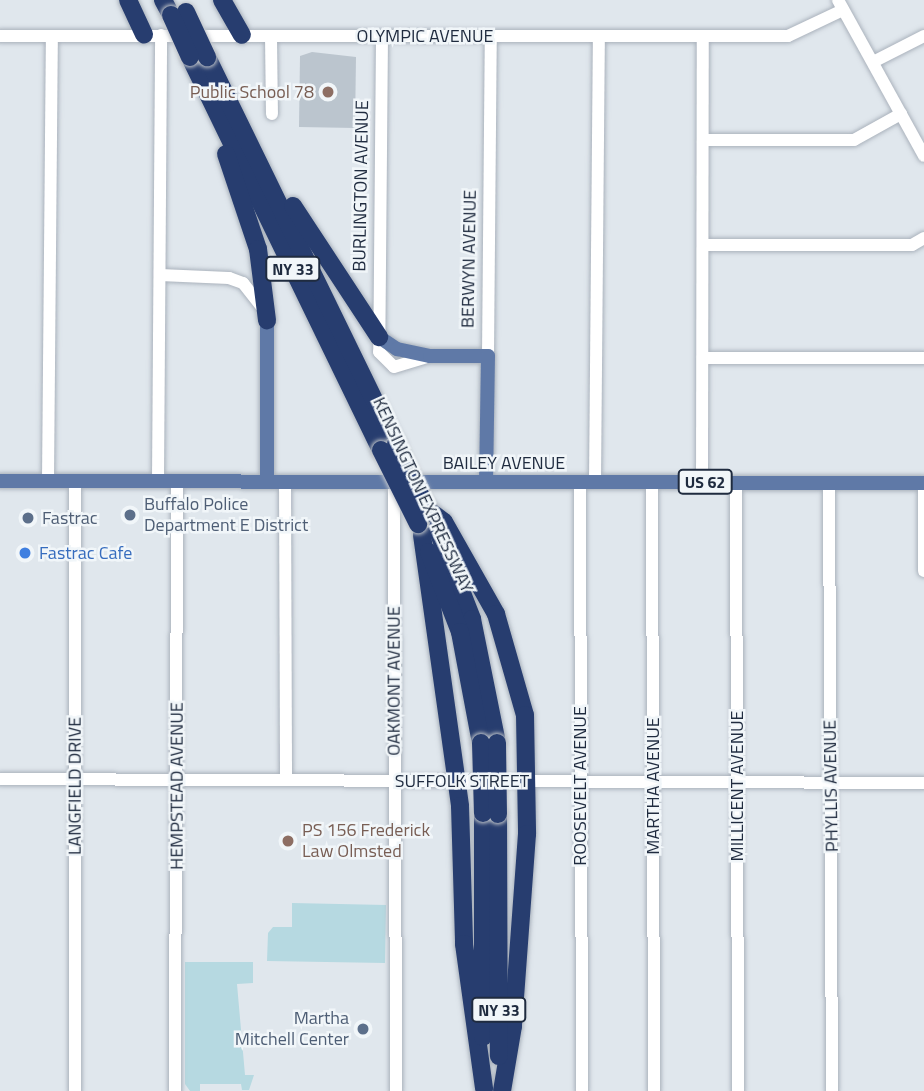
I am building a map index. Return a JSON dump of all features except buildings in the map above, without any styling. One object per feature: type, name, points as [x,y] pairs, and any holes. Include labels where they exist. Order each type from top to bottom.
[{"type":"highway","points":[[128,0],[153,35]]},
{"type":"highway","points":[[222,0],[242,35]]},
{"type":"highway","name":"KENSINGTON EXPRESSWAY","points":[[175,7],[199,57],[237,113],[389,447]]},
{"type":"highway","name":"KENSINGTON EXPRESSWAY","points":[[199,57],[204,88],[429,523],[475,629],[489,743],[492,1090]]},
{"type":"highway","points":[[204,88],[258,249],[267,320]]},
{"type":"highway","points":[[237,113],[331,271],[379,337]]},
{"type":"highway","points":[[429,523],[486,592],[514,663],[529,780],[513,1026],[492,1090]]},
{"type":"highway","points":[[429,523],[454,781],[461,817],[467,980],[492,1090]]},
{"type":"main road","points":[[267,320],[267,482]]},
{"type":"main road","points":[[379,337],[397,349],[430,356],[488,356]]},
{"type":"main road","name":"BERWYN AVENUE","points":[[486,482],[488,356]]},
{"type":"main road","name":"BAILEY AVENUE","points":[[0,481],[924,484]]},
{"type":"street","name":"OLYMPIC AVENUE","points":[[0,36],[793,35],[840,5]]},
{"type":"street","points":[[840,5],[924,156]]},
{"type":"street","points":[[153,35],[160,275],[158,481]]},
{"type":"street","points":[[48,481],[52,36]]},
{"type":"street","points":[[271,36],[272,114]]},
{"type":"street","name":"BURLINGTON AVENUE","points":[[379,337],[382,36]]},
{"type":"street","name":"BERWYN AVENUE","points":[[488,356],[491,36]]},
{"type":"street","name":"ROOSEVELT AVENUE","points":[[582,1091],[580,780],[599,36]]},
{"type":"street","points":[[702,482],[703,36]]},
{"type":"street","points":[[873,62],[924,36]]},
{"type":"street","points":[[703,140],[854,140],[901,114]]},
{"type":"street","points":[[703,245],[912,245],[924,238]]},
{"type":"street","points":[[160,275],[215,275],[243,283],[267,320]]},
{"type":"street","points":[[702,358],[924,358]]},
{"type":"street","name":"LANGFIELD DRIVE","points":[[75,481],[75,1091]]},
{"type":"street","name":"HEMPSTEAD AVENUE","points":[[175,1091],[177,481]]},
{"type":"street","points":[[285,482],[286,779]]},
{"type":"street","name":"OAKMONT AVENUE","points":[[394,482],[396,1091]]},
{"type":"street","name":"MARTHA AVENUE","points":[[652,482],[654,1091]]},
{"type":"street","name":"MILLICENT AVENUE","points":[[736,482],[738,1091]]},
{"type":"street","name":"PHYLLIS AVENUE","points":[[829,482],[832,1091]]},
{"type":"street","points":[[924,484],[924,571]]},
{"type":"street","name":"SUFFOLK STREET","points":[[0,779],[924,783]]},
{"type":"shaded area","points":[[292,903],[386,905],[385,963],[267,961],[268,933],[273,927],[292,927]]},
{"type":"shaded area","points":[[185,962],[253,962],[253,983],[237,984],[245,1075],[254,1075],[249,1090],[242,1090],[241,1084],[200,1084],[200,1091],[190,1091],[185,1084]]},
{"type":"place","name":"Public School 78","points":[[328,92]]},
{"type":"place","name":"Buffalo Police Department E District","points":[[130,515]]},
{"type":"place","name":"Fastrac","points":[[28,518]]},
{"type":"place","name":"Fastrac Cafe","points":[[25,553]]},
{"type":"place","name":"PS 156 Frederick Law Olmsted","points":[[288,841]]},
{"type":"place","name":"Martha Mitchell Center","points":[[363,1029]]}]
